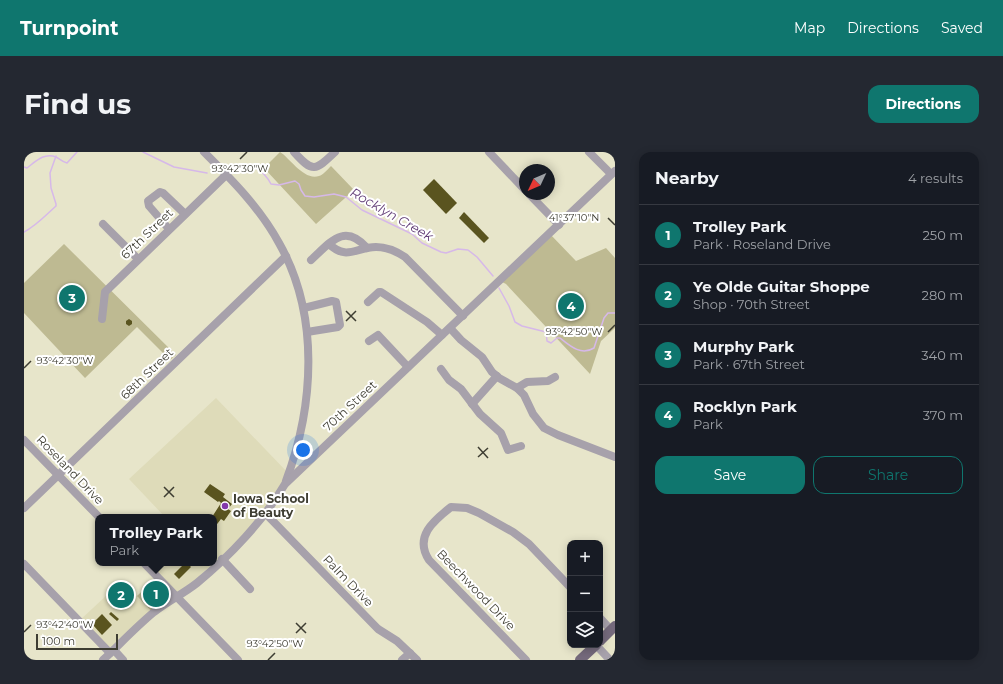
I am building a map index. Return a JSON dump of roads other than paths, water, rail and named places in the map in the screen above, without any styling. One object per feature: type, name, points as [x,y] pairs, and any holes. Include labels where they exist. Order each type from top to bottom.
[{"type":"main road","points":[[603,638],[613,628]]},
{"type":"main road","points":[[580,660],[593,648]]},
{"type":"street","points":[[204,152],[240,188],[276,237],[298,285],[304,308],[307,332],[308,366],[306,402],[299,438],[285,484]]},
{"type":"street","points":[[294,152],[307,165],[313,167],[323,164],[335,152]]},
{"type":"street","points":[[489,152],[519,184]]},
{"type":"street","points":[[589,152],[613,172]]},
{"type":"street","name":"70th Street","points":[[217,565],[266,514],[285,484],[613,172]]},
{"type":"street","name":"67th Street","points":[[102,319],[105,292],[226,175]]},
{"type":"street","points":[[169,229],[149,206],[148,201],[160,192],[163,193],[185,214]]},
{"type":"street","points":[[535,200],[559,225]]},
{"type":"street","points":[[103,224],[138,259]]},
{"type":"street","points":[[311,260],[335,238],[345,236],[360,241],[367,248]]},
{"type":"street","points":[[329,244],[339,252],[345,253],[374,247],[381,247],[396,252],[405,257],[463,316]]},
{"type":"street","name":"68th Street","points":[[24,508],[286,256]]},
{"type":"street","points":[[368,302],[379,292],[381,292],[427,322],[442,335]]},
{"type":"street","points":[[304,308],[332,301],[336,302],[340,322],[338,327],[307,332]]},
{"type":"street","points":[[450,328],[461,340],[482,357],[492,372],[517,388],[527,400],[533,414],[544,428],[615,457]]},
{"type":"street","points":[[369,341],[378,335],[408,367]]},
{"type":"street","points":[[441,369],[449,380],[461,390],[480,414],[500,433],[508,450],[521,446]]},
{"type":"street","points":[[472,404],[497,376]]},
{"type":"street","points":[[517,388],[527,382],[548,381],[555,377]]},
{"type":"street","name":"Roseland Drive","points":[[24,440],[96,514]]},
{"type":"street","name":"Beechwood Drive","points":[[526,660],[429,560],[423,543],[424,536],[429,526],[451,506],[467,508],[479,513],[513,532],[529,544],[567,584]]},
{"type":"street","name":"Palm Drive","points":[[266,514],[378,629],[397,641],[417,660]]},
{"type":"street","points":[[222,560],[250,589]]},
{"type":"street","points":[[24,564],[112,652],[123,660]]},
{"type":"street","points":[[147,566],[238,660]]},
{"type":"street","name":"70th Street","points":[[104,660],[151,615],[197,583],[215,566]]},
{"type":"street","points":[[603,620],[613,628]]},
{"type":"street","points":[[599,648],[610,660]]},
{"type":"street","points":[[402,660],[410,653]]},
{"type":"waterway","name":"Rocklyn Creek","points":[[24,167],[27,168],[40,158],[48,156],[56,157],[67,163],[77,152]]},
{"type":"waterway","name":"Rocklyn Creek","points":[[143,152],[174,167],[207,173]]},
{"type":"waterway","points":[[24,232],[37,224],[56,206],[51,188],[50,173],[56,156]]},
{"type":"waterway","name":"Rocklyn Creek","points":[[237,166],[248,165],[257,169],[265,175],[271,184],[279,185],[295,181],[299,184],[305,196],[314,197],[334,194],[346,197],[362,210],[412,234],[422,243],[441,252],[446,253],[458,249],[468,250],[477,257],[493,276]]},
{"type":"waterway","name":"Rocklyn Creek","points":[[499,288],[509,306],[515,322],[522,326],[546,332],[547,341],[551,343],[557,338],[560,338],[572,347],[580,350],[585,351],[594,348],[604,318],[608,313],[615,313]]},
{"type":"place","name":"Murphy Park","points":[[72,298]]},
{"type":"place","name":"Rocklyn Park","points":[[571,306]]},
{"type":"place","name":"Iowa School of Beauty","points":[[225,506]]},
{"type":"place","name":"Trolley Park","points":[[156,594]]},
{"type":"place","name":"Ye Olde Guitar Shoppe","points":[[121,595]]}]
